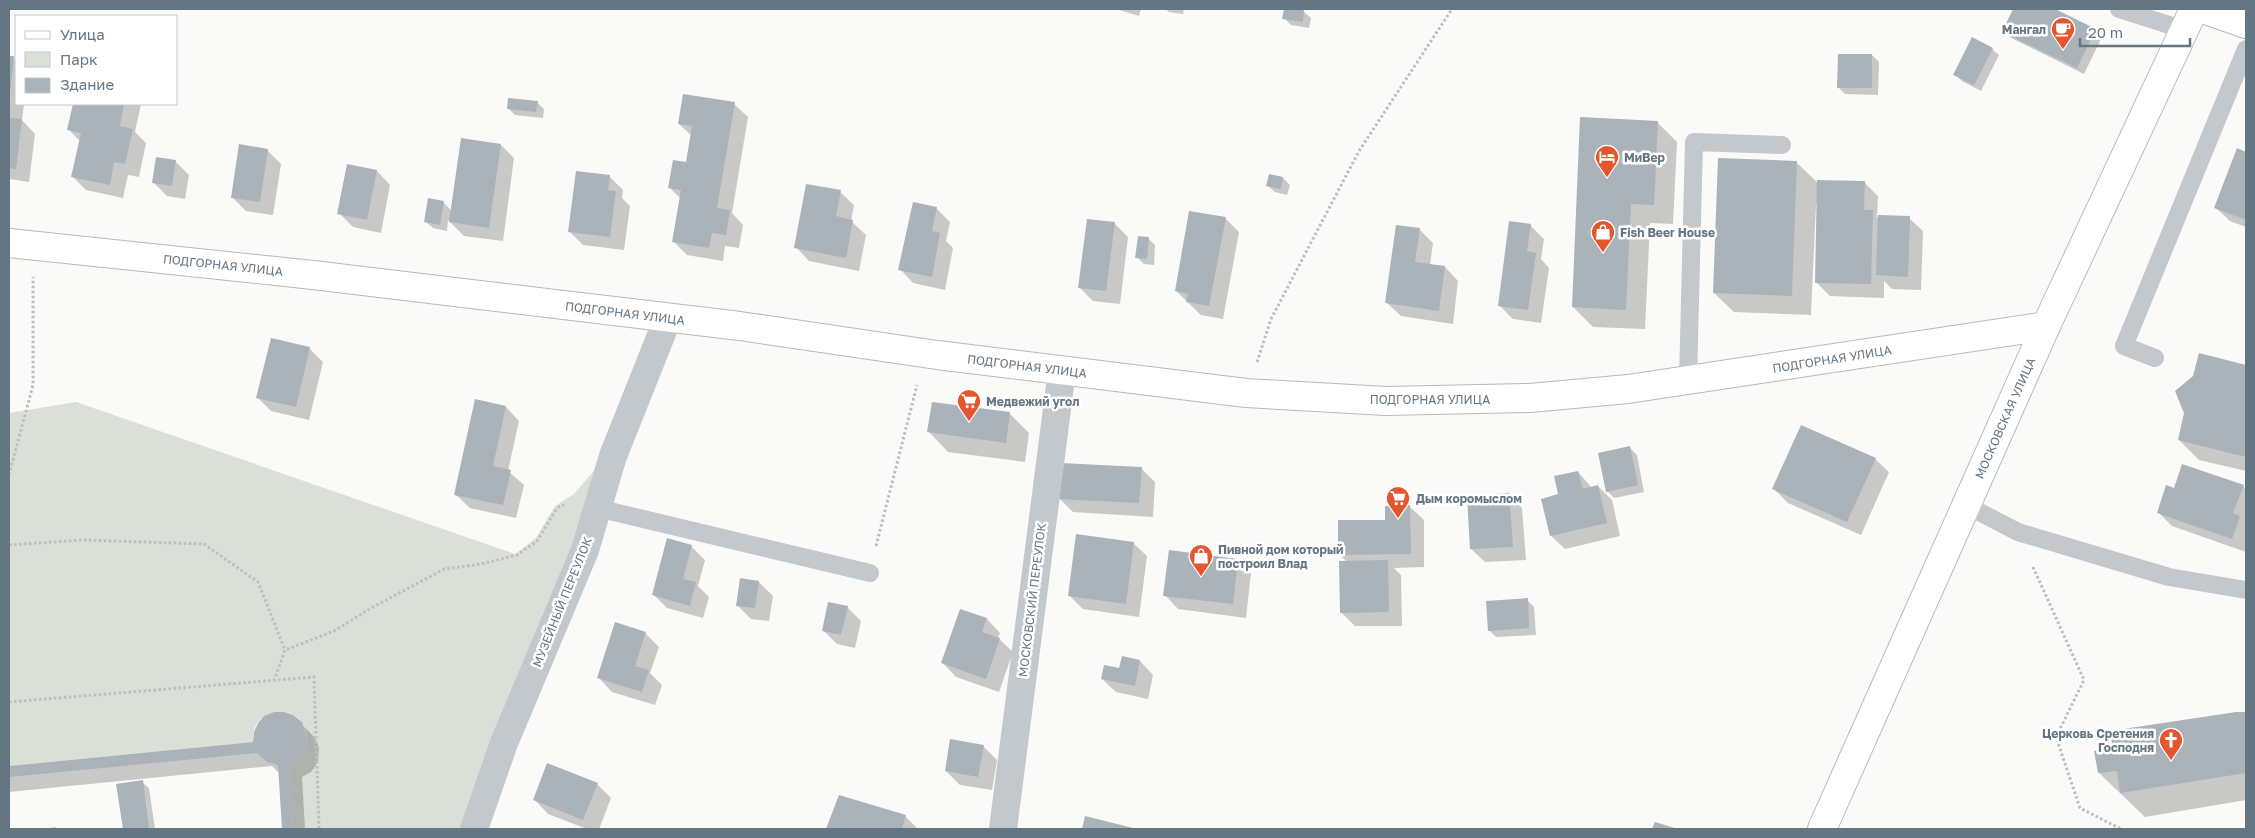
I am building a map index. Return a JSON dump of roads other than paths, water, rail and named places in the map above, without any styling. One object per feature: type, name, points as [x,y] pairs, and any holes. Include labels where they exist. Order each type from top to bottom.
[{"type":"main road","points":[[2203,9],[2246,24]]},
{"type":"main road","name":"МОСКОВСКАЯ УЛИЦА","points":[[1822,829],[2046,326],[2189,20]]},
{"type":"main road","name":"ПОДГОРНАЯ УЛИЦА","points":[[21,244],[740,326],[925,353],[1246,393],[1386,401],[1530,398],[1628,389],[2046,326]]},
{"type":"street","name":"МУЗЕЙНЫЙ ПЕРЕУЛОК","points":[[474,829],[504,743],[585,550],[613,456],[668,318]]},
{"type":"street","name":"МОСКОВСКИЙ ПЕРЕУЛОК","points":[[1003,829],[1062,370]]},
{"type":"lane","points":[[2119,9],[2189,20]]},
{"type":"lane","points":[[2155,358],[2124,346],[2246,49]]},
{"type":"lane","points":[[1688,380],[1694,142],[1782,145]]},
{"type":"lane","points":[[1966,505],[2018,532],[2169,577],[2246,590]]},
{"type":"lane","points":[[597,508],[870,573]]},
{"type":"place","name":"Мангал","points":[[2063,50]]},
{"type":"place","name":"МиВер","points":[[1607,178]]},
{"type":"place","name":"Fish Beer House","points":[[1603,253]]},
{"type":"place","name":"Медвежий угол","points":[[969,422]]},
{"type":"place","name":"Дым коромыслом","points":[[1398,519]]},
{"type":"place","name":"Пивной дом который построил Влад","points":[[1201,577]]},
{"type":"place","name":"Церковь Сретения Господня","points":[[2171,761]]}]
